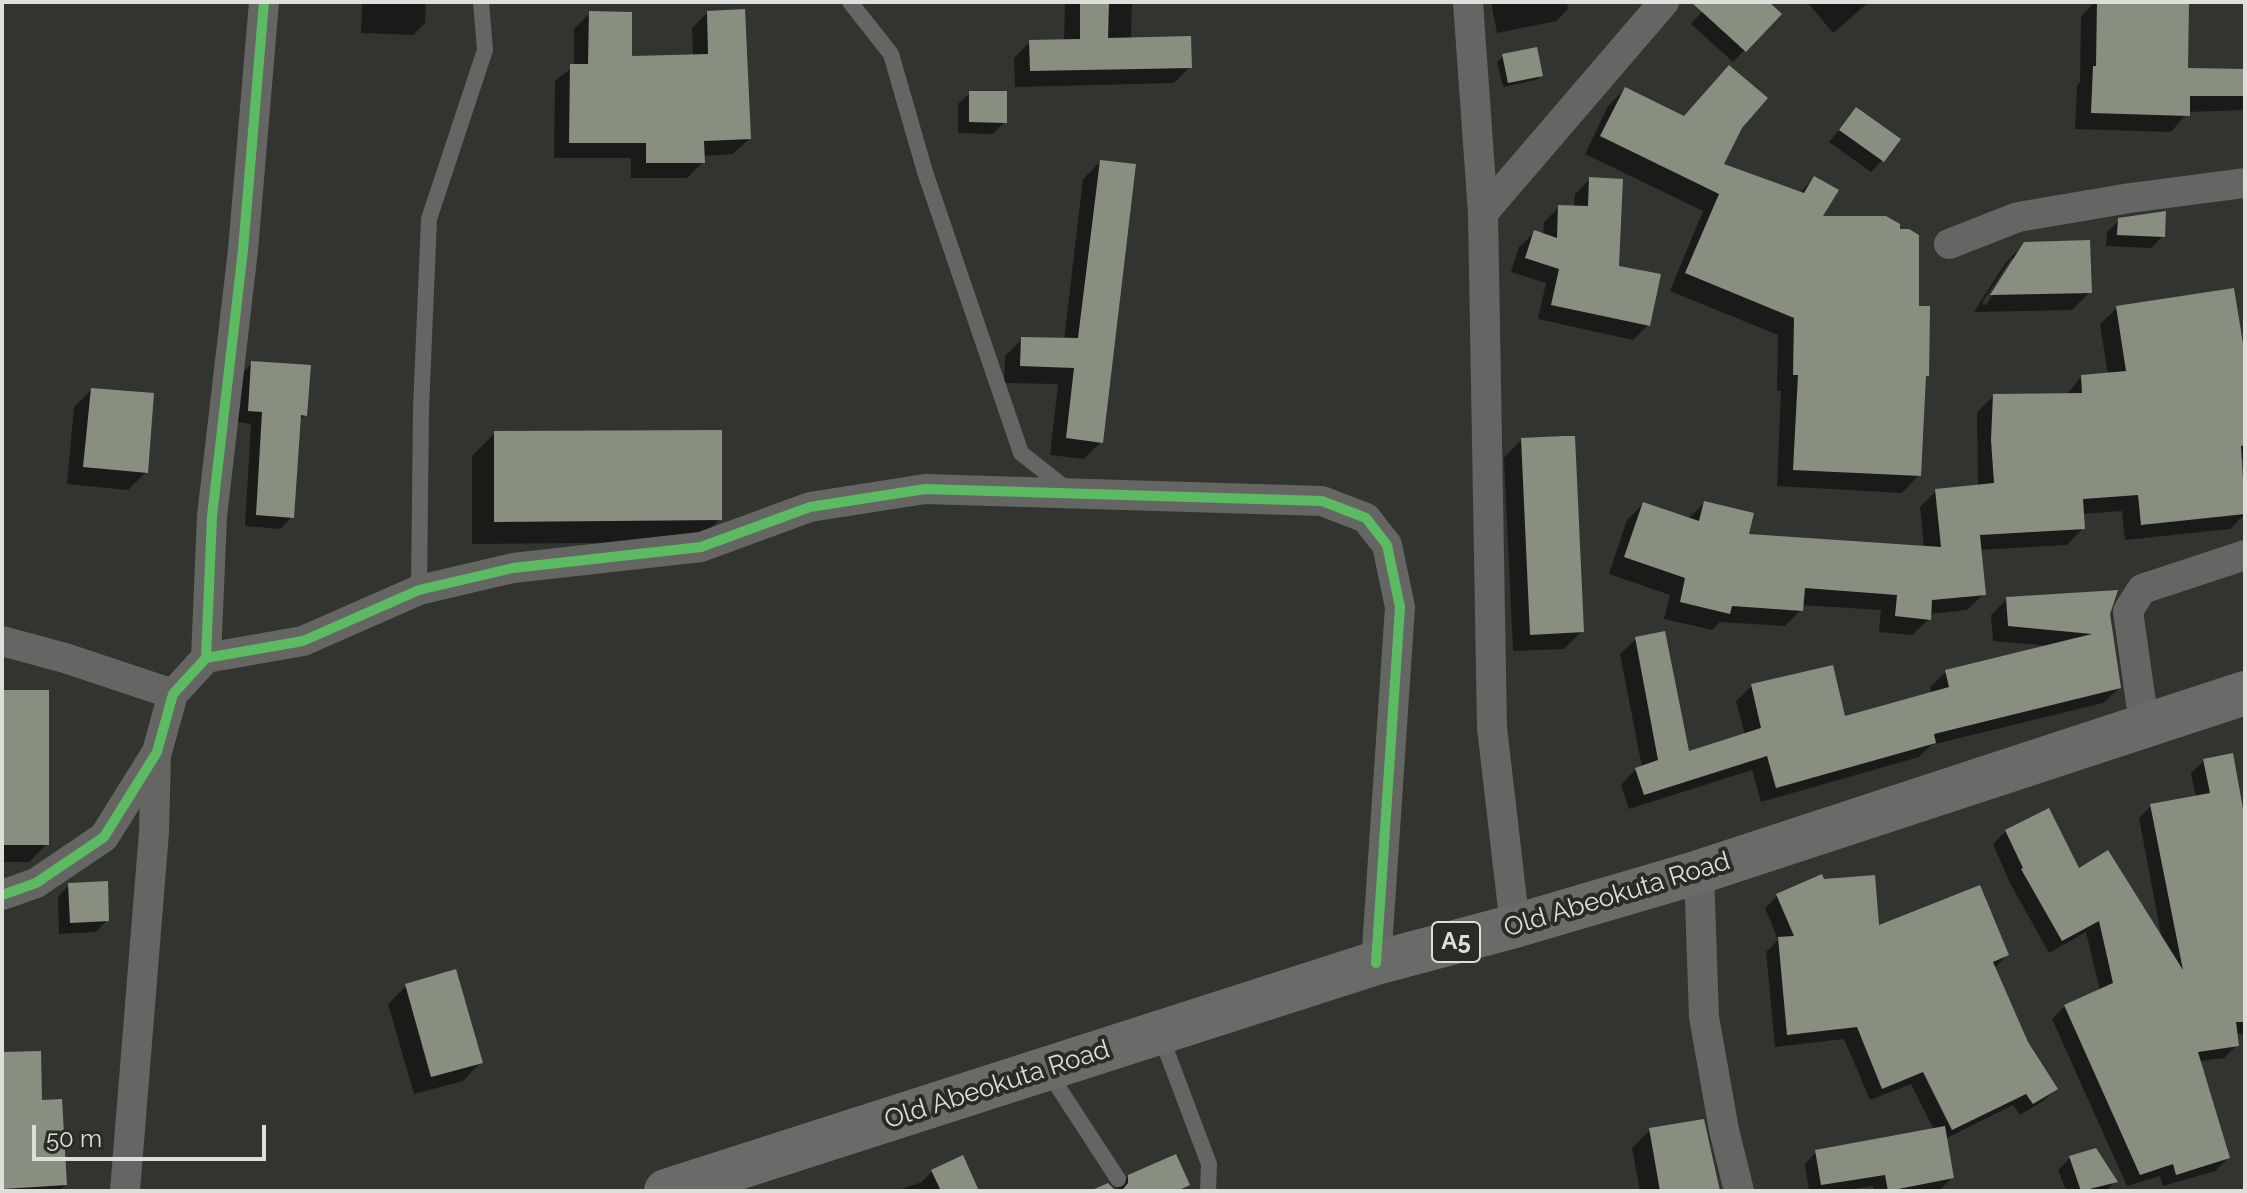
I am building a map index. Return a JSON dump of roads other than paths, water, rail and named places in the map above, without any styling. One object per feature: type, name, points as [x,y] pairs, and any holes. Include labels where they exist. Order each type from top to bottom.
[{"type":"highway","name":"Old Abeokuta Road","points":[[666,1191],[1376,963],[1699,872],[2245,693]]},
{"type":"street","points":[[206,658],[212,516],[243,250],[264,2]]},
{"type":"street","points":[[1468,2],[1483,213],[1492,728],[1515,926]]},
{"type":"street","points":[[1483,213],[1664,2]]},
{"type":"street","points":[[1949,244],[2018,217],[2245,183]]},
{"type":"street","points":[[125,1191],[154,832],[157,752],[173,694],[206,658],[303,641],[419,590],[513,568],[701,547],[810,507],[925,489],[1322,501],[1366,518],[1387,545],[1400,607],[1376,963]]},
{"type":"street","points":[[2144,724],[2128,611],[2142,589],[2245,555]]},
{"type":"street","points":[[2,641],[65,658],[173,694]]},
{"type":"street","points":[[2,895],[36,883],[104,837],[157,752]]},
{"type":"street","points":[[1699,872],[1704,1017],[1724,1130],[1739,1191]]},
{"type":"lane","points":[[419,590],[421,409],[429,219],[485,50],[481,2]]},
{"type":"lane","points":[[850,2],[891,54],[925,172],[1021,453],[1070,492]]},
{"type":"lane","points":[[1159,1033],[1209,1164],[1208,1191]]},
{"type":"lane","points":[[1047,1069],[1118,1179]]}]
